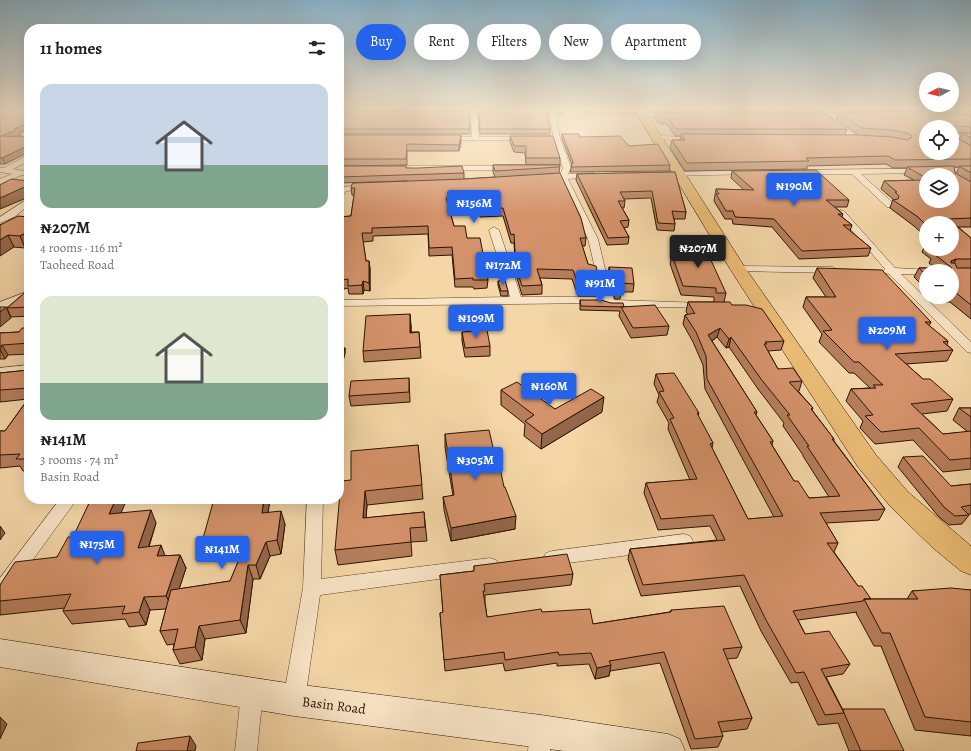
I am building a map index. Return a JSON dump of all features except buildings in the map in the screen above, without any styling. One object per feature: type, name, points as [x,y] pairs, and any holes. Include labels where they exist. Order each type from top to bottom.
[{"type":"main road","points":[[660,144],[672,174],[738,269],[763,315],[867,461],[899,499],[943,540],[971,563]]},
{"type":"street","points":[[559,144],[563,177],[593,238],[604,286],[610,303]]},
{"type":"street","points":[[3,170],[24,160]]},
{"type":"street","points":[[390,168],[521,168]]},
{"type":"street","points":[[3,170],[24,174]]},
{"type":"street","points":[[795,172],[919,170]]},
{"type":"street","points":[[959,170],[971,170]]},
{"type":"street","points":[[854,171],[890,205]]},
{"type":"street","points":[[672,174],[757,172]]},
{"type":"street","points":[[0,182],[24,174]]},
{"type":"street","points":[[533,179],[601,175]]},
{"type":"street","points":[[344,190],[378,186]]},
{"type":"street","points":[[0,220],[24,205]]},
{"type":"street","points":[[840,213],[892,271],[971,349]]},
{"type":"street","points":[[494,230],[517,300]]},
{"type":"street","points":[[738,269],[846,270]]},
{"type":"street","points":[[877,271],[919,272]]},
{"type":"street","points":[[0,306],[24,296]]},
{"type":"street","points":[[344,303],[603,300],[610,303],[717,306]]},
{"type":"street","points":[[0,372],[24,370]]},
{"type":"street","points":[[0,594],[65,504]]},
{"type":"street","points":[[294,700],[312,588],[315,504]]},
{"type":"street","points":[[534,560],[684,541]]},
{"type":"street","points":[[312,588],[510,563]]},
{"type":"street","name":"Basin Road","points":[[0,653],[540,741],[668,751]]},
{"type":"street","points":[[246,751],[252,693]]}]
